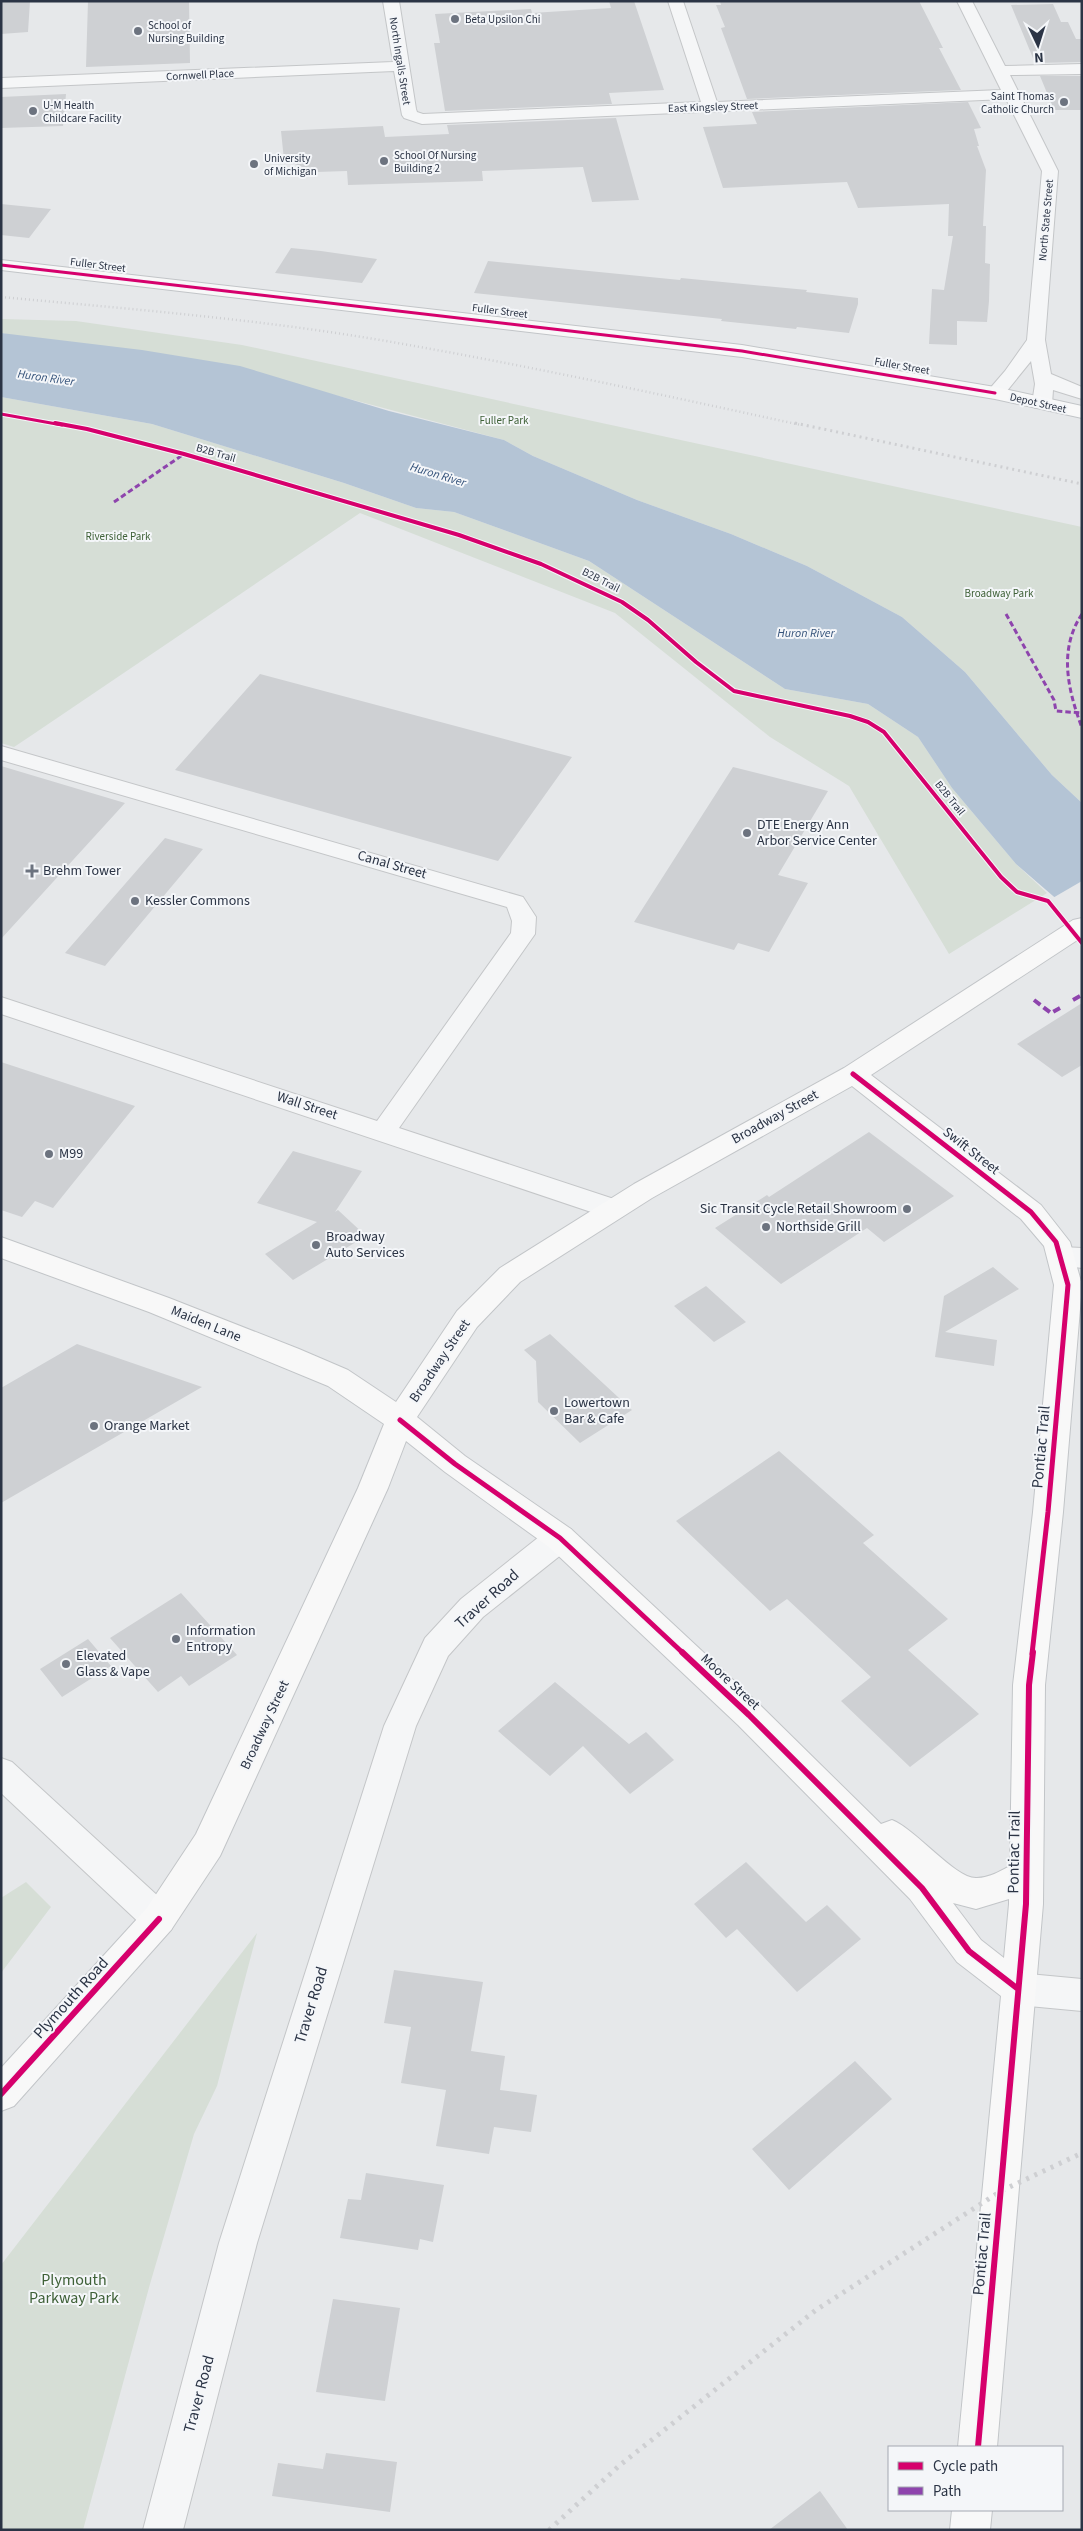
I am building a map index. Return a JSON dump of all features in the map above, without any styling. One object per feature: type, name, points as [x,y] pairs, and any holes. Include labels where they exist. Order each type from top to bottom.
[{"type":"main road","name":"Fuller Street","points":[[1,265],[742,351],[995,393]]},
{"type":"main road","name":"Depot Street","points":[[995,393],[1082,412]]},
{"type":"main road","name":"Broadway Street","points":[[159,1918],[208,1845],[369,1497],[400,1420],[467,1319],[510,1275],[613,1209],[853,1074],[1082,926]]},
{"type":"main road","name":"Swift Street","points":[[853,1074],[1031,1212],[1072,1258]]},
{"type":"main road","name":"Maiden Lane","points":[[1,1247],[159,1305],[338,1378],[400,1420]]},
{"type":"main road","name":"Pontiac Trail","points":[[978,2446],[1022,1951],[1026,1875],[1029,1685],[1072,1258]]},
{"type":"main road","name":"Moore Street","points":[[400,1420],[455,1464],[560,1538],[749,1715],[863,1828],[922,1888],[969,1951],[1018,1989]]},
{"type":"main road","points":[[863,1828],[886,1832],[906,1845],[944,1881],[974,1894],[1004,1886],[1026,1875]]},
{"type":"main road","name":"Plymouth Road","points":[[1,2094],[159,1918]]},
{"type":"main road","points":[[970,2530],[972,2511]]},
{"type":"street","name":"North Ingalls Street","points":[[391,1],[399,66],[408,109],[410,115],[415,118]]},
{"type":"street","points":[[675,1],[711,107]]},
{"type":"street","name":"North State Street","points":[[964,1],[1050,171],[1051,178],[1036,340]]},
{"type":"street","name":"Cornwell Place","points":[[1,83],[399,66]]},
{"type":"street","points":[[999,71],[1082,69]]},
{"type":"street","name":"East Kingsley Street","points":[[415,118],[436,119],[1010,94]]},
{"type":"street","points":[[1036,340],[1044,391],[1042,404]]},
{"type":"street","points":[[995,393],[1012,375],[1036,340]]},
{"type":"street","points":[[1042,376],[1066,389],[1082,393]]},
{"type":"street","name":"Canal Street","points":[[1,753],[515,902],[522,911],[526,924],[523,934],[383,1131]]},
{"type":"street","name":"Wall Street","points":[[1,1004],[613,1209]]},
{"type":"street","name":"Traver Road","points":[[163,2530],[238,2243],[400,1726],[436,1648],[472,1608],[560,1538]]},
{"type":"street","points":[[1,1772],[159,1918]]},
{"type":"street","points":[[1018,1989],[1082,1996]]},
{"type":"green space","name":"Broadway Park","points":[[1,319],[76,321],[242,345],[1082,527],[1082,803],[1052,775],[965,672],[902,617],[807,566],[731,534],[637,500],[533,456],[504,440],[331,394],[1,333]]},
{"type":"green space","name":"Riverside Park","points":[[1,397],[152,424],[344,483],[416,508],[454,512],[589,561],[785,689],[868,704],[918,737],[952,788],[1016,864],[1047,893],[949,954],[849,786],[770,737],[615,613],[360,513],[14,747],[1,743]]},
{"type":"green space","points":[[26,1882],[51,1907],[1,1973],[1,1898]]},
{"type":"green space","name":"Plymouth Parkway Park","points":[[257,1933],[217,2086],[194,2134],[150,2284],[83,2530],[1,2530],[1,2265]]},
{"type":"water","name":"Huron River","points":[[1,333],[142,350],[240,366],[389,411],[504,440],[533,456],[637,500],[731,534],[807,566],[902,617],[965,672],[1052,775],[1082,803],[1082,921],[1016,864],[952,788],[918,737],[868,704],[785,689],[589,561],[454,512],[416,508],[344,483],[152,424],[1,397]]},
{"type":"pier","points":[[1082,881],[1082,923],[1051,899]]},
{"type":"building","points":[[1,1],[30,1],[28,32],[1,34]]},
{"type":"building","name":"School of Nursing Building","points":[[88,1],[189,1],[190,63],[86,67]]},
{"type":"building","points":[[609,1],[634,1],[664,90],[609,93],[612,104],[445,111],[434,43],[440,43],[435,14],[531,9],[532,13],[611,8]]},
{"type":"building","points":[[720,1],[919,1],[943,48],[939,48],[961,90],[747,99],[721,28],[725,27],[716,5],[721,5]]},
{"type":"building","points":[[1053,4],[1061,22],[1068,22],[1076,39],[1082,39],[1082,62],[1035,63],[1011,5]]},
{"type":"building","points":[[1040,76],[1082,76],[1082,110],[1054,110]]},
{"type":"building","name":"U-M Health Childcare Facility","points":[[66,94],[63,126],[1,128],[1,97]]},
{"type":"building","points":[[968,102],[981,128],[974,129],[979,146],[977,146],[986,170],[983,226],[986,226],[985,263],[990,264],[989,301],[987,322],[957,321],[957,345],[929,344],[932,289],[944,290],[953,236],[948,236],[949,204],[858,208],[847,182],[723,188],[703,127],[757,124],[752,112]]},
{"type":"building","points":[[616,118],[639,200],[592,202],[583,167],[482,171],[483,181],[348,185],[347,171],[316,172],[284,160],[281,131],[383,126],[385,137],[449,134],[447,125]]},
{"type":"building","points":[[1,204],[51,209],[29,238],[1,235]]},
{"type":"building","points":[[291,248],[377,259],[362,283],[275,273]]},
{"type":"building","points":[[488,261],[680,280],[681,278],[807,290],[806,292],[858,298],[858,304],[849,333],[721,321],[722,319],[474,293]]},
{"type":"building","points":[[260,674],[572,757],[498,861],[175,770]]},
{"type":"building","name":"Brehm Tower","points":[[1,766],[125,803],[1,939]]},
{"type":"building","name":"DTE Energy Ann Arbor Service Center","points":[[733,767],[828,791],[778,875],[808,883],[769,952],[738,943],[734,950],[634,922]]},
{"type":"building","name":"Kessler Commons","points":[[165,838],[203,849],[105,966],[65,953]]},
{"type":"building","points":[[1082,1003],[1082,1065],[1062,1077],[1017,1044]]},
{"type":"building","name":"M99","points":[[1,1062],[135,1106],[53,1208],[35,1201],[22,1217],[1,1210]]},
{"type":"building","points":[[869,1132],[954,1196],[884,1242],[867,1228],[781,1284],[715,1228],[767,1195],[769,1197]]},
{"type":"building","points":[[293,1151],[362,1171],[335,1212],[338,1210],[366,1236],[293,1280],[265,1254],[317,1222],[257,1203]]},
{"type":"building","points":[[993,1267],[1019,1289],[945,1332],[997,1340],[994,1366],[935,1357],[944,1296]]},
{"type":"building","points":[[706,1286],[746,1322],[714,1342],[674,1306]]},
{"type":"building","points":[[550,1334],[632,1410],[580,1443],[538,1402],[536,1361],[524,1350]]},
{"type":"building","points":[[77,1344],[202,1387],[1,1503],[1,1388]]},
{"type":"building","points":[[779,1451],[874,1535],[863,1543],[948,1619],[908,1650],[979,1714],[910,1767],[841,1701],[871,1677],[787,1599],[770,1611],[676,1521]]},
{"type":"building","name":"Information Entropy","points":[[181,1593],[237,1655],[189,1686],[181,1676],[158,1692],[110,1638]]},
{"type":"building","name":"Elevated Glass & Vape","points":[[88,1639],[111,1666],[62,1697],[40,1669]]},
{"type":"building","points":[[555,1682],[629,1744],[646,1732],[674,1760],[630,1794],[583,1746],[550,1776],[498,1731]]},
{"type":"building","points":[[746,1862],[806,1922],[827,1905],[861,1939],[797,1992],[737,1929],[726,1938],[694,1904]]},
{"type":"building","points":[[394,1970],[483,1982],[471,2051],[505,2056],[500,2090],[537,2095],[531,2132],[494,2127],[489,2154],[436,2146],[446,2090],[401,2083],[411,2027],[384,2023]]},
{"type":"building","points":[[855,2061],[892,2099],[789,2190],[752,2149]]},
{"type":"building","points":[[366,2173],[444,2185],[433,2242],[420,2239],[418,2250],[340,2238],[348,2199],[361,2200]]},
{"type":"building","points":[[333,2299],[400,2308],[385,2401],[316,2392]]},
{"type":"building","points":[[326,2453],[397,2462],[390,2512],[272,2496],[278,2463],[323,2469]]},
{"type":"building","points":[[820,2491],[848,2530],[769,2530]]},
{"type":"railway","points":[[1,297],[194,315],[338,333],[542,370],[801,425]]},
{"type":"railway","points":[[795,423],[1082,484]]},
{"type":"railway","points":[[549,2530],[620,2465],[816,2310],[1001,2191],[1082,2153]]},
{"type":"marked path","points":[[114,502],[184,454]]},
{"type":"marked path","points":[[1006,614],[1054,700],[1056,711],[1082,713]]},
{"type":"marked path","points":[[1082,614],[1074,626],[1067,654],[1069,685],[1082,728]]},
{"type":"marked path","points":[[1073,1000],[1082,995]]},
{"type":"marked path","points":[[1034,1000],[1051,1013],[1060,1008]]},
{"type":"cycle path","points":[[1,265],[742,351],[995,393]]},
{"type":"cycle path","name":"B2B Trail","points":[[1,414],[87,429],[184,454],[459,535],[541,564],[583,582],[622,602],[648,620],[696,662],[734,691],[850,716],[868,722],[884,732],[1001,877],[1017,892],[1048,901],[1082,943]]},
{"type":"cycle path","points":[[853,1074],[1031,1212],[1056,1242],[1062,1257],[1068,1285],[1048,1512],[1029,1685],[1026,1904],[978,2446]]},
{"type":"cycle path","points":[[400,1420],[455,1464],[560,1538],[749,1715],[922,1888],[969,1951],[1018,1989]]},
{"type":"cycle path","points":[[1,2094],[159,1919]]},
{"type":"place","name":"Beta Upsilon Chi","points":[[455,19]]},
{"type":"place","name":"School of Nursing Building","points":[[138,31]]},
{"type":"place","name":"Saint Thomas Catholic Church","points":[[1064,102]]},
{"type":"place","name":"U-M Health Childcare Facility","points":[[33,111]]},
{"type":"place","name":"School Of Nursing Building 2","points":[[384,161]]},
{"type":"place","name":"University of Michigan","points":[[254,164]]},
{"type":"place","name":"DTE Energy Ann Arbor Service Center","points":[[747,833]]},
{"type":"place","name":"Brehm Tower","points":[[32,871]]},
{"type":"place","name":"Kessler Commons","points":[[135,901]]},
{"type":"place","name":"M99","points":[[49,1154]]},
{"type":"place","name":"Sic Transit Cycle Retail Showroom","points":[[907,1209]]},
{"type":"place","name":"Northside Grill","points":[[766,1227]]},
{"type":"place","name":"Broadway Auto Services","points":[[316,1245]]},
{"type":"place","name":"Lowertown Bar & Cafe","points":[[554,1411]]},
{"type":"place","name":"Orange Market","points":[[94,1426]]},
{"type":"place","name":"Information Entropy","points":[[176,1639]]},
{"type":"place","name":"Elevated Glass & Vape","points":[[66,1664]]},
{"type":"park label","name":"Fuller Park","points":[[504,420]]}]
